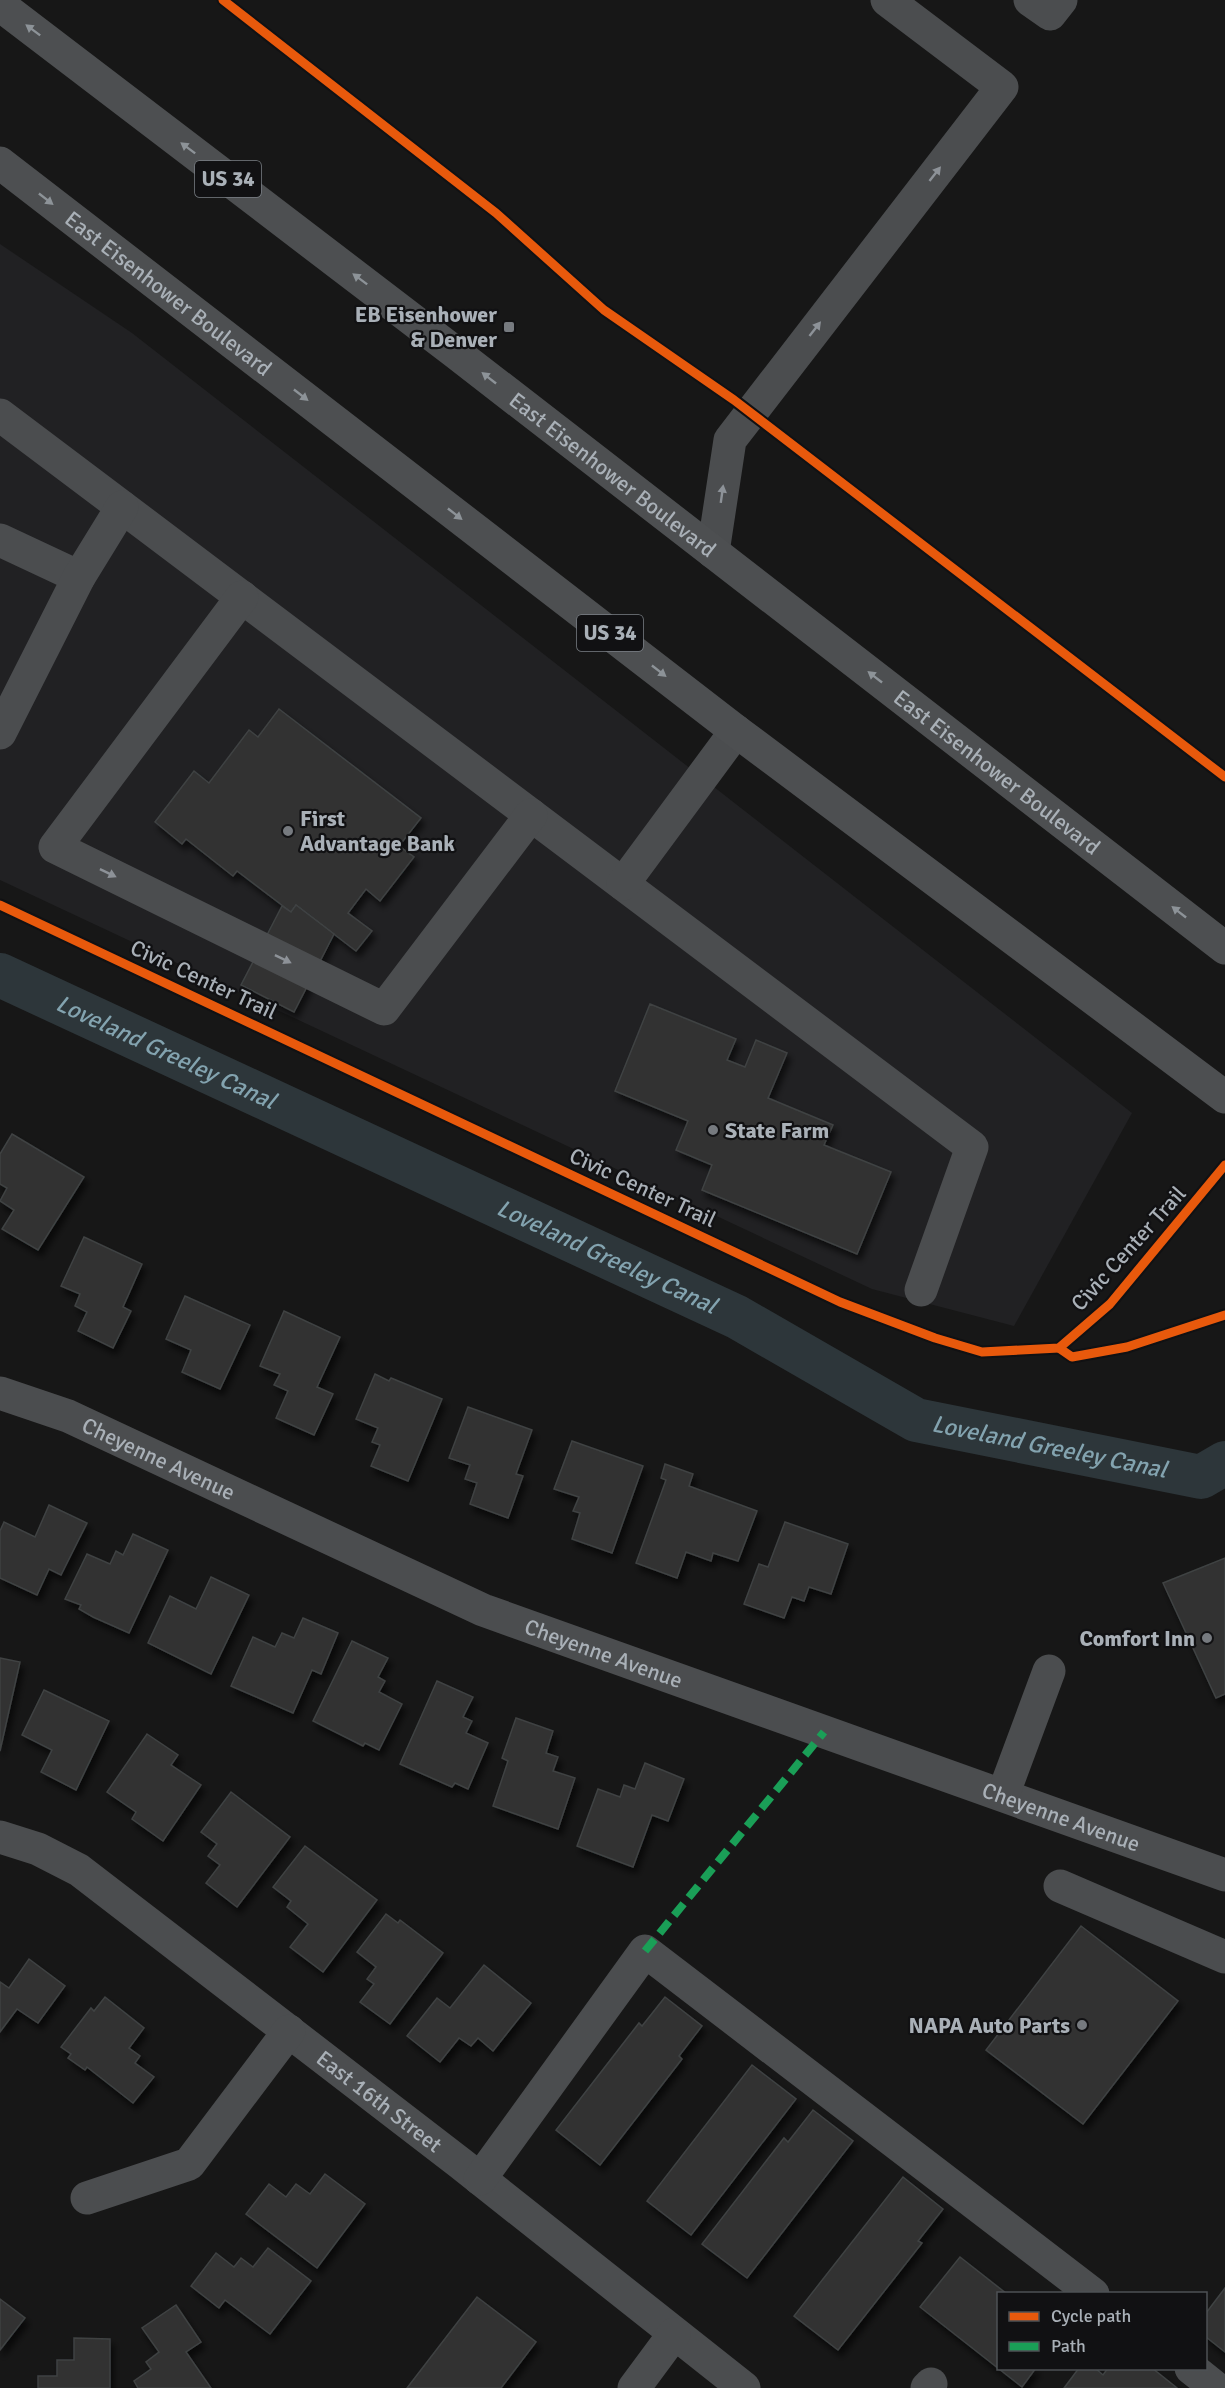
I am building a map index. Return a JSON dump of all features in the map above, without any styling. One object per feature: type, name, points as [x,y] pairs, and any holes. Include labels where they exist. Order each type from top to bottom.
[{"type":"highway","name":"East Eisenhower Boulevard","points":[[0,5],[1225,948]]},
{"type":"highway","name":"East Eisenhower Boulevard","points":[[0,163],[736,731],[1225,1097]]},
{"type":"street","points":[[713,552],[730,440],[1002,87],[887,0]]},
{"type":"street","points":[[1030,0],[1050,14],[1061,0]]},
{"type":"street","points":[[0,415],[972,1147],[921,1290]]},
{"type":"street","points":[[0,734],[79,577],[122,507]]},
{"type":"street","points":[[0,540],[79,577]]},
{"type":"street","points":[[242,597],[55,847],[384,1009],[531,814]]},
{"type":"street","points":[[623,884],[736,731]]},
{"type":"street","name":"Cheyenne Avenue","points":[[0,1393],[68,1416],[483,1610],[1225,1875]]},
{"type":"street","points":[[1003,1795],[1049,1671]]},
{"type":"street","name":"East 16th Street","points":[[0,1837],[38,1850],[80,1870],[480,2179],[744,2388]]},
{"type":"street","points":[[1060,1886],[1225,1957]]},
{"type":"street","points":[[480,2179],[645,1951],[1090,2292]]},
{"type":"street","points":[[87,2198],[189,2164],[289,2031]]},
{"type":"street","points":[[634,2388],[674,2334]]},
{"type":"street","points":[[1194,2370],[1216,2388]]},
{"type":"shaded area","points":[[0,244],[132,333],[1132,1113],[1014,1326],[872,1289],[0,880]]},
{"type":"building","name":"First Advantage Bank","points":[[279,709],[421,818],[399,846],[414,857],[380,901],[366,889],[348,913],[372,931],[356,951],[296,905],[291,912],[237,871],[233,876],[186,839],[182,844],[155,822],[194,771],[209,783],[249,730],[258,737]]},
{"type":"building","points":[[296,905],[334,934],[294,1012],[241,985],[282,906],[291,912]]},
{"type":"building","points":[[650,1004],[736,1039],[727,1060],[745,1067],[756,1040],[787,1053],[768,1098],[833,1125],[824,1145],[891,1172],[857,1254],[702,1190],[712,1165],[676,1150],[688,1121],[615,1091]]},
{"type":"building","points":[[12,1134],[84,1177],[38,1250],[2,1229],[14,1210],[0,1201],[7,1188],[0,1184],[0,1154]]},
{"type":"building","points":[[84,1237],[142,1264],[123,1307],[131,1311],[113,1348],[78,1331],[87,1312],[75,1306],[80,1294],[61,1286]]},
{"type":"building","points":[[185,1296],[250,1325],[220,1389],[182,1372],[191,1350],[166,1339]]},
{"type":"building","points":[[284,1311],[340,1337],[317,1387],[333,1394],[314,1435],[276,1418],[288,1391],[274,1385],[280,1374],[260,1366]]},
{"type":"building","points":[[375,1374],[389,1381],[391,1378],[442,1399],[408,1481],[371,1466],[380,1445],[372,1442],[378,1428],[356,1419]]},
{"type":"building","points":[[468,1407],[532,1430],[516,1474],[523,1476],[508,1518],[470,1504],[477,1483],[465,1479],[470,1465],[449,1458]]},
{"type":"building","points":[[572,1441],[643,1466],[612,1553],[572,1539],[580,1513],[573,1511],[579,1497],[554,1489]]},
{"type":"building","points":[[665,1464],[693,1474],[689,1486],[757,1511],[738,1561],[713,1553],[711,1561],[686,1552],[677,1578],[636,1563],[666,1480],[661,1478]]},
{"type":"building","points":[[49,1505],[87,1523],[61,1575],[49,1569],[37,1595],[0,1578],[0,1531],[4,1522],[35,1537]]},
{"type":"building","points":[[785,1522],[848,1544],[831,1594],[809,1587],[804,1601],[792,1597],[784,1618],[744,1604],[759,1564],[768,1567]]},
{"type":"building","points":[[133,1534],[168,1550],[129,1633],[93,1617],[79,1609],[81,1605],[65,1599],[87,1554],[110,1564],[116,1551],[123,1555]]},
{"type":"building","name":"Comfort Inn","points":[[1225,1558],[1225,1694],[1216,1698],[1163,1583]]},
{"type":"building","points":[[211,1577],[249,1595],[211,1674],[148,1643],[170,1596],[196,1609]]},
{"type":"building","points":[[303,1618],[338,1633],[321,1674],[312,1670],[293,1713],[231,1686],[253,1637],[275,1647],[282,1633],[294,1638]]},
{"type":"building","points":[[352,1641],[388,1658],[378,1677],[385,1681],[379,1692],[402,1704],[379,1750],[365,1743],[363,1746],[313,1721]]},
{"type":"building","points":[[0,1658],[20,1662],[0,1751]]},
{"type":"building","points":[[437,1681],[473,1697],[463,1717],[472,1721],[466,1733],[488,1743],[468,1789],[455,1783],[452,1787],[400,1764]]},
{"type":"building","points":[[44,1690],[109,1721],[76,1790],[41,1772],[52,1750],[22,1735]]},
{"type":"building","points":[[516,1718],[553,1731],[546,1753],[558,1757],[553,1771],[575,1778],[558,1829],[493,1806],[508,1761],[502,1758]]},
{"type":"building","points":[[147,1734],[178,1755],[171,1765],[201,1785],[163,1841],[132,1819],[136,1812],[107,1792]]},
{"type":"building","points":[[645,1763],[684,1779],[668,1821],[652,1815],[633,1867],[577,1846],[598,1789],[620,1797],[624,1785],[635,1789]]},
{"type":"building","points":[[231,1792],[290,1837],[237,1907],[206,1883],[220,1865],[208,1856],[217,1844],[201,1832]]},
{"type":"building","points":[[305,1846],[377,1900],[323,1972],[290,1947],[308,1924],[287,1907],[291,1901],[273,1887]]},
{"type":"building","points":[[386,1914],[398,1923],[400,1920],[443,1953],[390,2024],[360,2002],[374,1984],[367,1979],[376,1967],[357,1952]]},
{"type":"building","name":"NAPA Auto Parts","points":[[1081,1926],[1178,2001],[1083,2124],[986,2050]]},
{"type":"building","points":[[29,1959],[65,1986],[38,2023],[17,2009],[0,2032],[0,1982],[9,1988]]},
{"type":"building","points":[[484,1965],[531,2003],[493,2051],[478,2038],[471,2046],[459,2038],[440,2062],[407,2036],[437,1998],[450,2008]]},
{"type":"building","points":[[105,1997],[144,2028],[129,2048],[140,2056],[135,2063],[154,2077],[133,2103],[87,2067],[85,2070],[68,2058],[71,2054],[61,2047],[91,2008],[94,2011]]},
{"type":"building","points":[[665,1997],[702,2026],[679,2056],[682,2059],[600,2165],[556,2130],[639,2023],[642,2026]]},
{"type":"building","points":[[752,2065],[796,2099],[691,2235],[647,2201]]},
{"type":"building","points":[[813,2110],[853,2141],[747,2278],[702,2244],[784,2138],[788,2142]]},
{"type":"building","points":[[325,2174],[365,2204],[317,2268],[246,2214],[269,2184],[286,2197],[296,2184],[310,2194]]},
{"type":"building","points":[[903,2177],[943,2209],[918,2241],[922,2243],[838,2350],[794,2316]]},
{"type":"building","points":[[268,2248],[311,2281],[270,2334],[225,2300],[219,2308],[191,2286],[216,2253],[234,2267],[241,2258],[253,2267]]},
{"type":"building","points":[[960,2257],[1004,2292],[997,2292],[997,2367],[920,2307]]},
{"type":"building","points":[[1225,2288],[1225,2352],[1207,2338],[1207,2312]]},
{"type":"building","points":[[477,2297],[536,2342],[501,2388],[407,2388]]},
{"type":"building","points":[[0,2299],[25,2318],[0,2350]]},
{"type":"building","points":[[176,2305],[201,2342],[186,2352],[211,2388],[138,2388],[134,2381],[151,2369],[146,2362],[159,2352],[142,2328]]},
{"type":"building","points":[[74,2338],[110,2339],[110,2388],[38,2388],[38,2376],[57,2376],[57,2360],[74,2360]]},
{"type":"building","points":[[1000,2370],[1035,2370],[1022,2387]]},
{"type":"building","points":[[1078,2370],[1097,2370],[1103,2375],[1107,2370],[1154,2370],[1177,2388],[1064,2388]]},
{"type":"waterway","name":"Loveland Greeley Canal","points":[[0,975],[737,1317],[916,1420],[1201,1477],[1225,1463]]},
{"type":"marked path","points":[[645,1951],[824,1732]]},
{"type":"cycle path","points":[[223,0],[496,213],[604,310],[734,400],[1225,777]]},
{"type":"cycle path","name":"Civic Center Trail","points":[[0,905],[840,1302],[935,1338],[982,1352],[1059,1348],[1110,1304],[1225,1165]]},
{"type":"cycle path","points":[[1059,1348],[1072,1357],[1127,1347],[1225,1315]]},
{"type":"place","name":"EB Eisenhower & Denver","points":[[509,327]]},
{"type":"place","name":"First Advantage Bank","points":[[288,831]]},
{"type":"place","name":"State Farm","points":[[713,1130]]},
{"type":"place","name":"Comfort Inn","points":[[1207,1638]]},
{"type":"place","name":"NAPA Auto Parts","points":[[1082,2025]]}]
